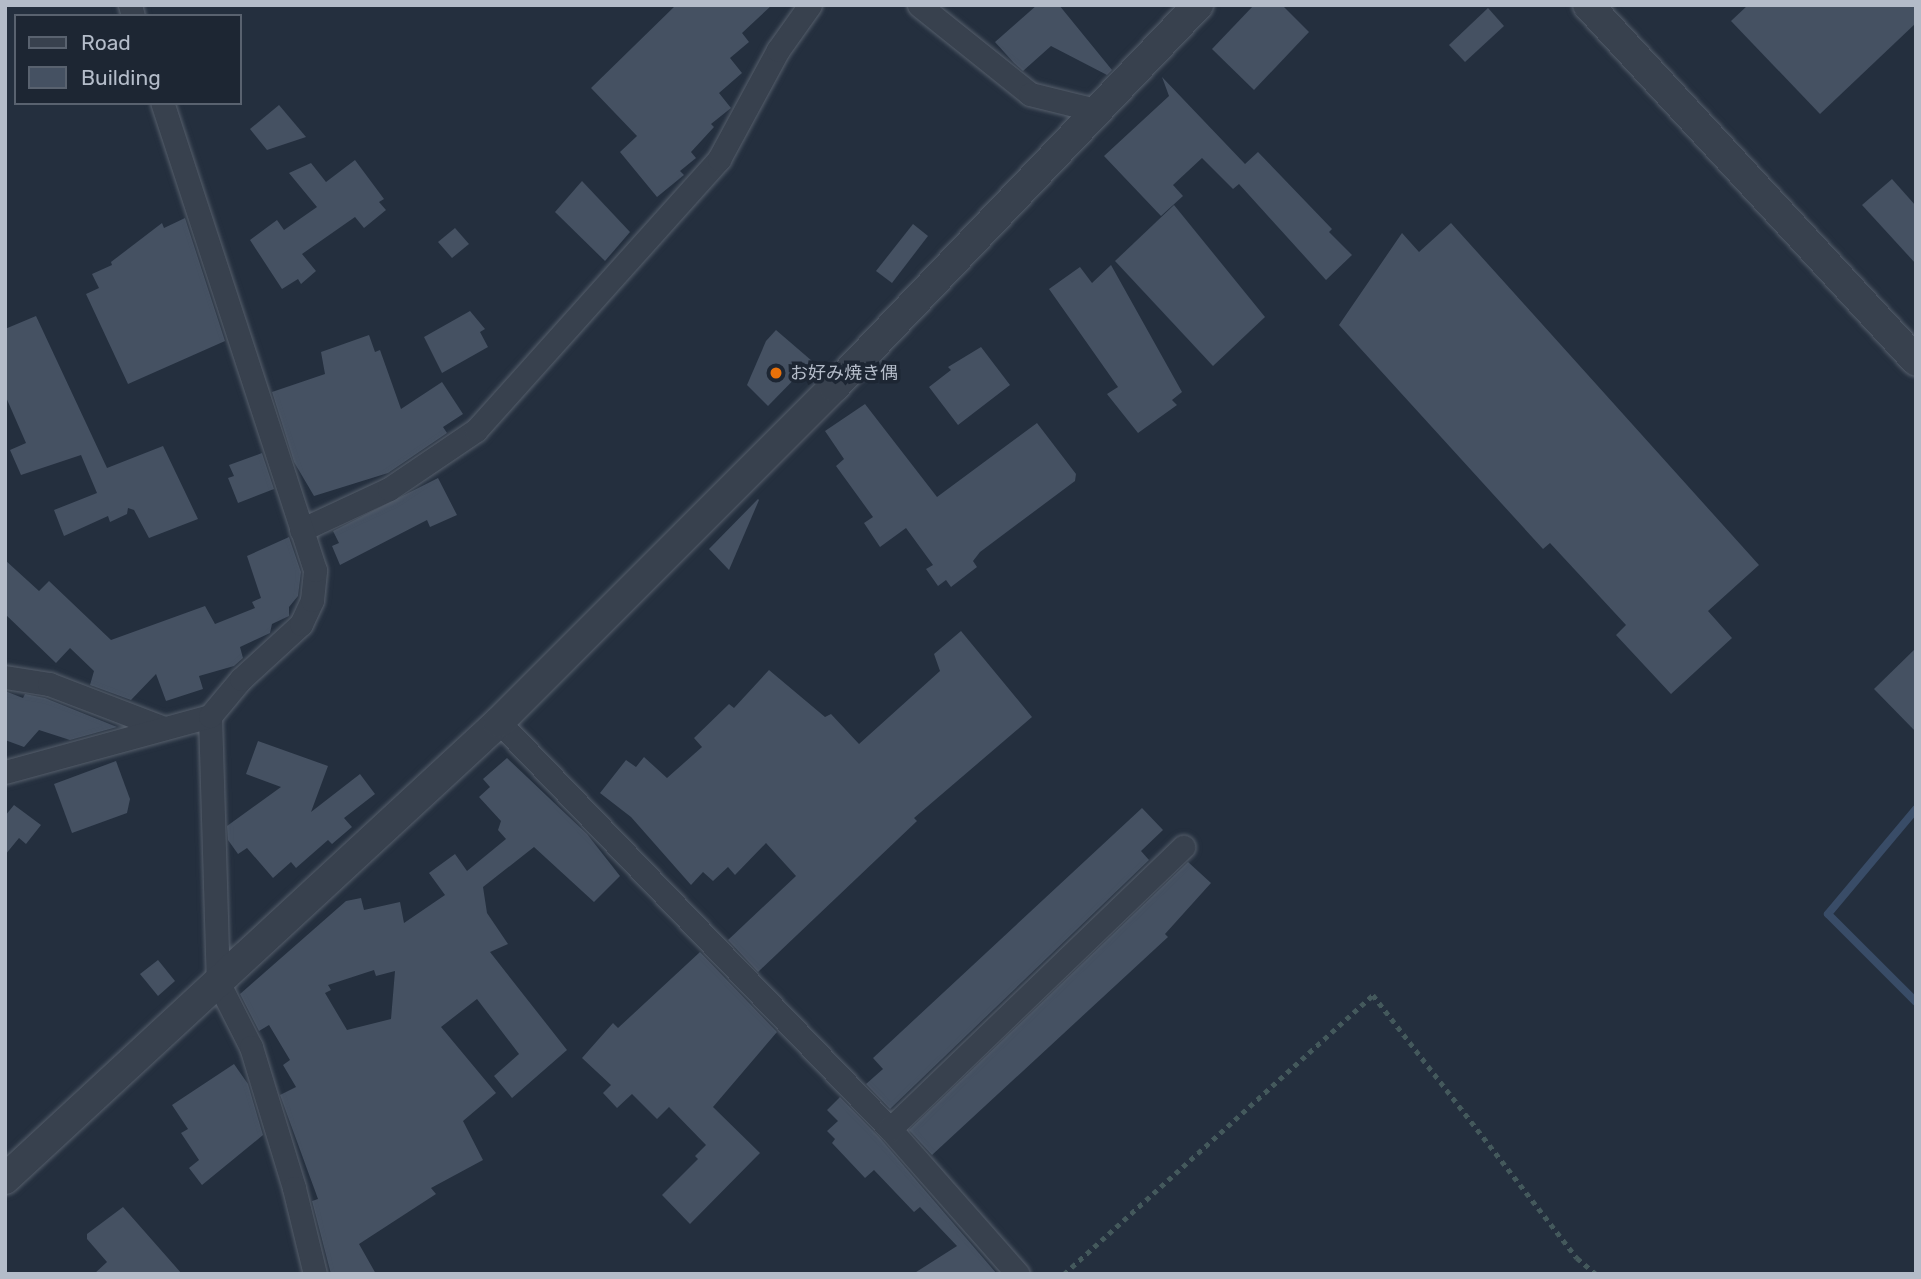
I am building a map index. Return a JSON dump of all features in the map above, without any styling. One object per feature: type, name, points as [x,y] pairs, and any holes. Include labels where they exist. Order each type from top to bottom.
[{"type":"street","points":[[301,530],[389,489],[476,430],[719,159],[778,50],[810,5]]},
{"type":"street","points":[[919,5],[1030,94],[1095,110]]},
{"type":"street","points":[[5,1179],[499,722],[834,387],[1095,110],[1198,5]]},
{"type":"street","points":[[1588,5],[1916,361]]},
{"type":"street","points":[[5,772],[210,716],[241,680],[301,624],[312,600],[315,570],[163,105]]},
{"type":"street","points":[[5,677],[49,684],[164,728]]},
{"type":"street","points":[[210,716],[218,982],[251,1047],[315,1274]]},
{"type":"street","points":[[499,722],[890,1129],[1018,1274]]},
{"type":"street","points":[[890,1129],[1183,847]]},
{"type":"path","points":[[1064,1274],[1373,995],[1577,1258],[1596,1274]]},
{"type":"building","points":[[676,5],[772,5],[742,33],[749,42],[730,58],[742,73],[719,93],[731,108],[711,124],[714,127],[691,152],[696,158],[680,171],[684,175],[657,197],[620,152],[637,136],[591,88]]},
{"type":"building","points":[[1037,5],[1059,5],[1112,70],[1107,75],[1051,46],[1023,71],[995,42]]},
{"type":"building","points":[[1254,5],[1282,5],[1309,32],[1254,90],[1212,49]]},
{"type":"building","points":[[1748,5],[1916,5],[1916,23],[1820,114],[1731,21]]},
{"type":"building","points":[[1488,8],[1504,26],[1465,62],[1449,45]]},
{"type":"building","points":[[1162,77],[1245,164],[1258,152],[1332,229],[1329,232],[1352,255],[1326,280],[1239,184],[1233,189],[1202,158],[1173,185],[1183,196],[1161,216],[1104,156],[1169,96]]},
{"type":"building","points":[[279,105],[306,137],[267,150],[250,129]]},
{"type":"building","points":[[355,160],[384,199],[379,202],[386,210],[364,228],[355,217],[302,254],[316,271],[301,284],[298,279],[282,289],[250,240],[277,220],[284,230],[317,207],[289,173],[311,163],[326,182]]},
{"type":"building","points":[[1892,179],[1916,206],[1916,264],[1862,205]]},
{"type":"building","points":[[582,181],[630,232],[605,261],[555,212]]},
{"type":"building","points":[[1174,205],[1265,317],[1213,366],[1115,261]]},
{"type":"building","points":[[185,218],[225,341],[128,384],[86,294],[99,288],[92,274],[112,265],[111,262],[162,223],[164,228]]},
{"type":"building","points":[[1451,223],[1759,565],[1708,611],[1732,638],[1671,694],[1616,635],[1626,625],[1550,543],[1543,549],[1339,325],[1402,233],[1419,252]]},
{"type":"building","points":[[913,224],[928,236],[892,283],[876,271]]},
{"type":"building","points":[[455,228],[469,244],[452,258],[438,242]]},
{"type":"building","points":[[1111,265],[1182,392],[1172,400],[1177,405],[1138,433],[1107,394],[1118,387],[1049,289],[1080,267],[1092,283]]},
{"type":"building","points":[[470,311],[485,329],[480,332],[488,347],[442,373],[424,337]]},
{"type":"building","points":[[36,316],[107,468],[163,446],[198,519],[149,538],[134,510],[128,508],[127,514],[110,522],[108,516],[64,536],[54,510],[97,493],[81,455],[21,475],[10,450],[26,443],[5,395],[5,329]]},
{"type":"building","name":"お好み焼き偶","points":[[776,330],[812,361],[768,406],[747,385],[766,341]]},
{"type":"building","points":[[369,335],[375,352],[380,350],[401,409],[442,382],[463,414],[443,427],[447,433],[388,473],[314,496],[294,462],[272,392],[325,374],[321,352]]},
{"type":"building","points":[[981,347],[1010,385],[958,425],[929,387],[951,370],[948,367]]},
{"type":"building","points":[[865,404],[937,497],[1037,423],[1076,474],[1075,481],[980,552],[973,561],[977,567],[951,587],[946,580],[938,586],[926,569],[933,565],[906,528],[880,547],[864,523],[873,517],[836,466],[844,459],[825,431]]},
{"type":"building","points":[[262,453],[274,489],[238,503],[228,478],[234,476],[229,465]]},
{"type":"building","points":[[438,478],[457,515],[430,527],[427,520],[340,565],[332,546],[339,543],[333,531]]},
{"type":"building","points":[[759,500],[729,570],[709,549]]},
{"type":"building","points":[[289,537],[301,572],[298,596],[289,607],[289,616],[272,624],[270,633],[240,647],[243,658],[234,666],[199,676],[203,689],[166,701],[156,674],[131,700],[90,685],[94,671],[70,648],[56,663],[5,614],[5,560],[39,591],[49,581],[111,640],[205,606],[215,624],[255,608],[252,602],[261,598],[247,556]]},
{"type":"building","points":[[961,631],[1032,717],[914,818],[917,821],[758,972],[728,940],[796,876],[766,843],[735,875],[728,867],[713,881],[703,872],[691,885],[631,817],[600,793],[626,760],[636,767],[644,757],[667,778],[702,747],[694,738],[729,704],[734,708],[769,670],[825,717],[831,714],[859,744],[940,671],[934,654]]},
{"type":"building","points":[[1916,648],[1916,732],[1874,689]]},
{"type":"building","points":[[5,691],[23,698],[25,694],[45,698],[117,727],[70,740],[39,730],[24,747],[5,740]]},
{"type":"building","points":[[258,741],[328,766],[311,812],[360,774],[375,794],[344,818],[352,827],[332,844],[328,840],[296,868],[291,862],[273,878],[247,848],[238,854],[228,840],[227,826],[281,787],[246,774]]},
{"type":"building","points":[[507,758],[587,834],[620,876],[594,902],[534,847],[483,887],[487,913],[508,944],[490,952],[567,1050],[512,1098],[494,1076],[519,1054],[477,999],[441,1027],[496,1093],[463,1121],[483,1160],[431,1188],[436,1194],[359,1244],[376,1274],[331,1274],[312,1201],[318,1199],[280,1095],[296,1087],[283,1065],[290,1060],[269,1025],[259,1031],[240,994],[346,901],[361,898],[364,910],[400,902],[404,923],[445,895],[429,873],[455,854],[467,871],[506,839],[498,830],[501,821],[479,797],[490,787],[483,779]],"holes":[[[374,970],[376,976],[395,971],[391,1019],[347,1030],[325,993],[331,990],[328,985]]]},
{"type":"building","points":[[116,761],[130,799],[127,813],[72,833],[54,784]]},
{"type":"building","points":[[14,805],[41,825],[26,844],[19,838],[5,855],[5,816]]},
{"type":"building","points":[[1142,808],[1163,830],[1141,851],[1149,860],[890,1109],[866,1084],[883,1069],[873,1058]]},
{"type":"building","points":[[1188,862],[1211,883],[1165,934],[1168,937],[932,1155],[909,1130]]},
{"type":"building","points":[[700,952],[777,1032],[713,1107],[760,1153],[690,1224],[662,1195],[698,1159],[695,1156],[706,1145],[669,1107],[657,1119],[632,1094],[617,1108],[603,1093],[611,1085],[582,1058],[613,1023],[618,1028]]},
{"type":"building","points":[[158,960],[175,981],[158,996],[140,974]]},
{"type":"building","points":[[234,1064],[248,1084],[263,1135],[202,1185],[189,1168],[199,1160],[181,1133],[188,1129],[172,1105]]},
{"type":"building","points":[[840,1097],[880,1138],[997,1274],[913,1274],[957,1246],[920,1207],[914,1212],[874,1170],[865,1178],[832,1143],[835,1139],[827,1131],[838,1121],[827,1110]]},
{"type":"building","points":[[123,1207],[182,1274],[94,1274],[107,1262],[87,1239],[87,1234]]},
{"type":"waterway","points":[[1916,809],[1828,914],[1916,1002]]},
{"type":"place","name":"お好み焼き偶","points":[[776,373]]}]
